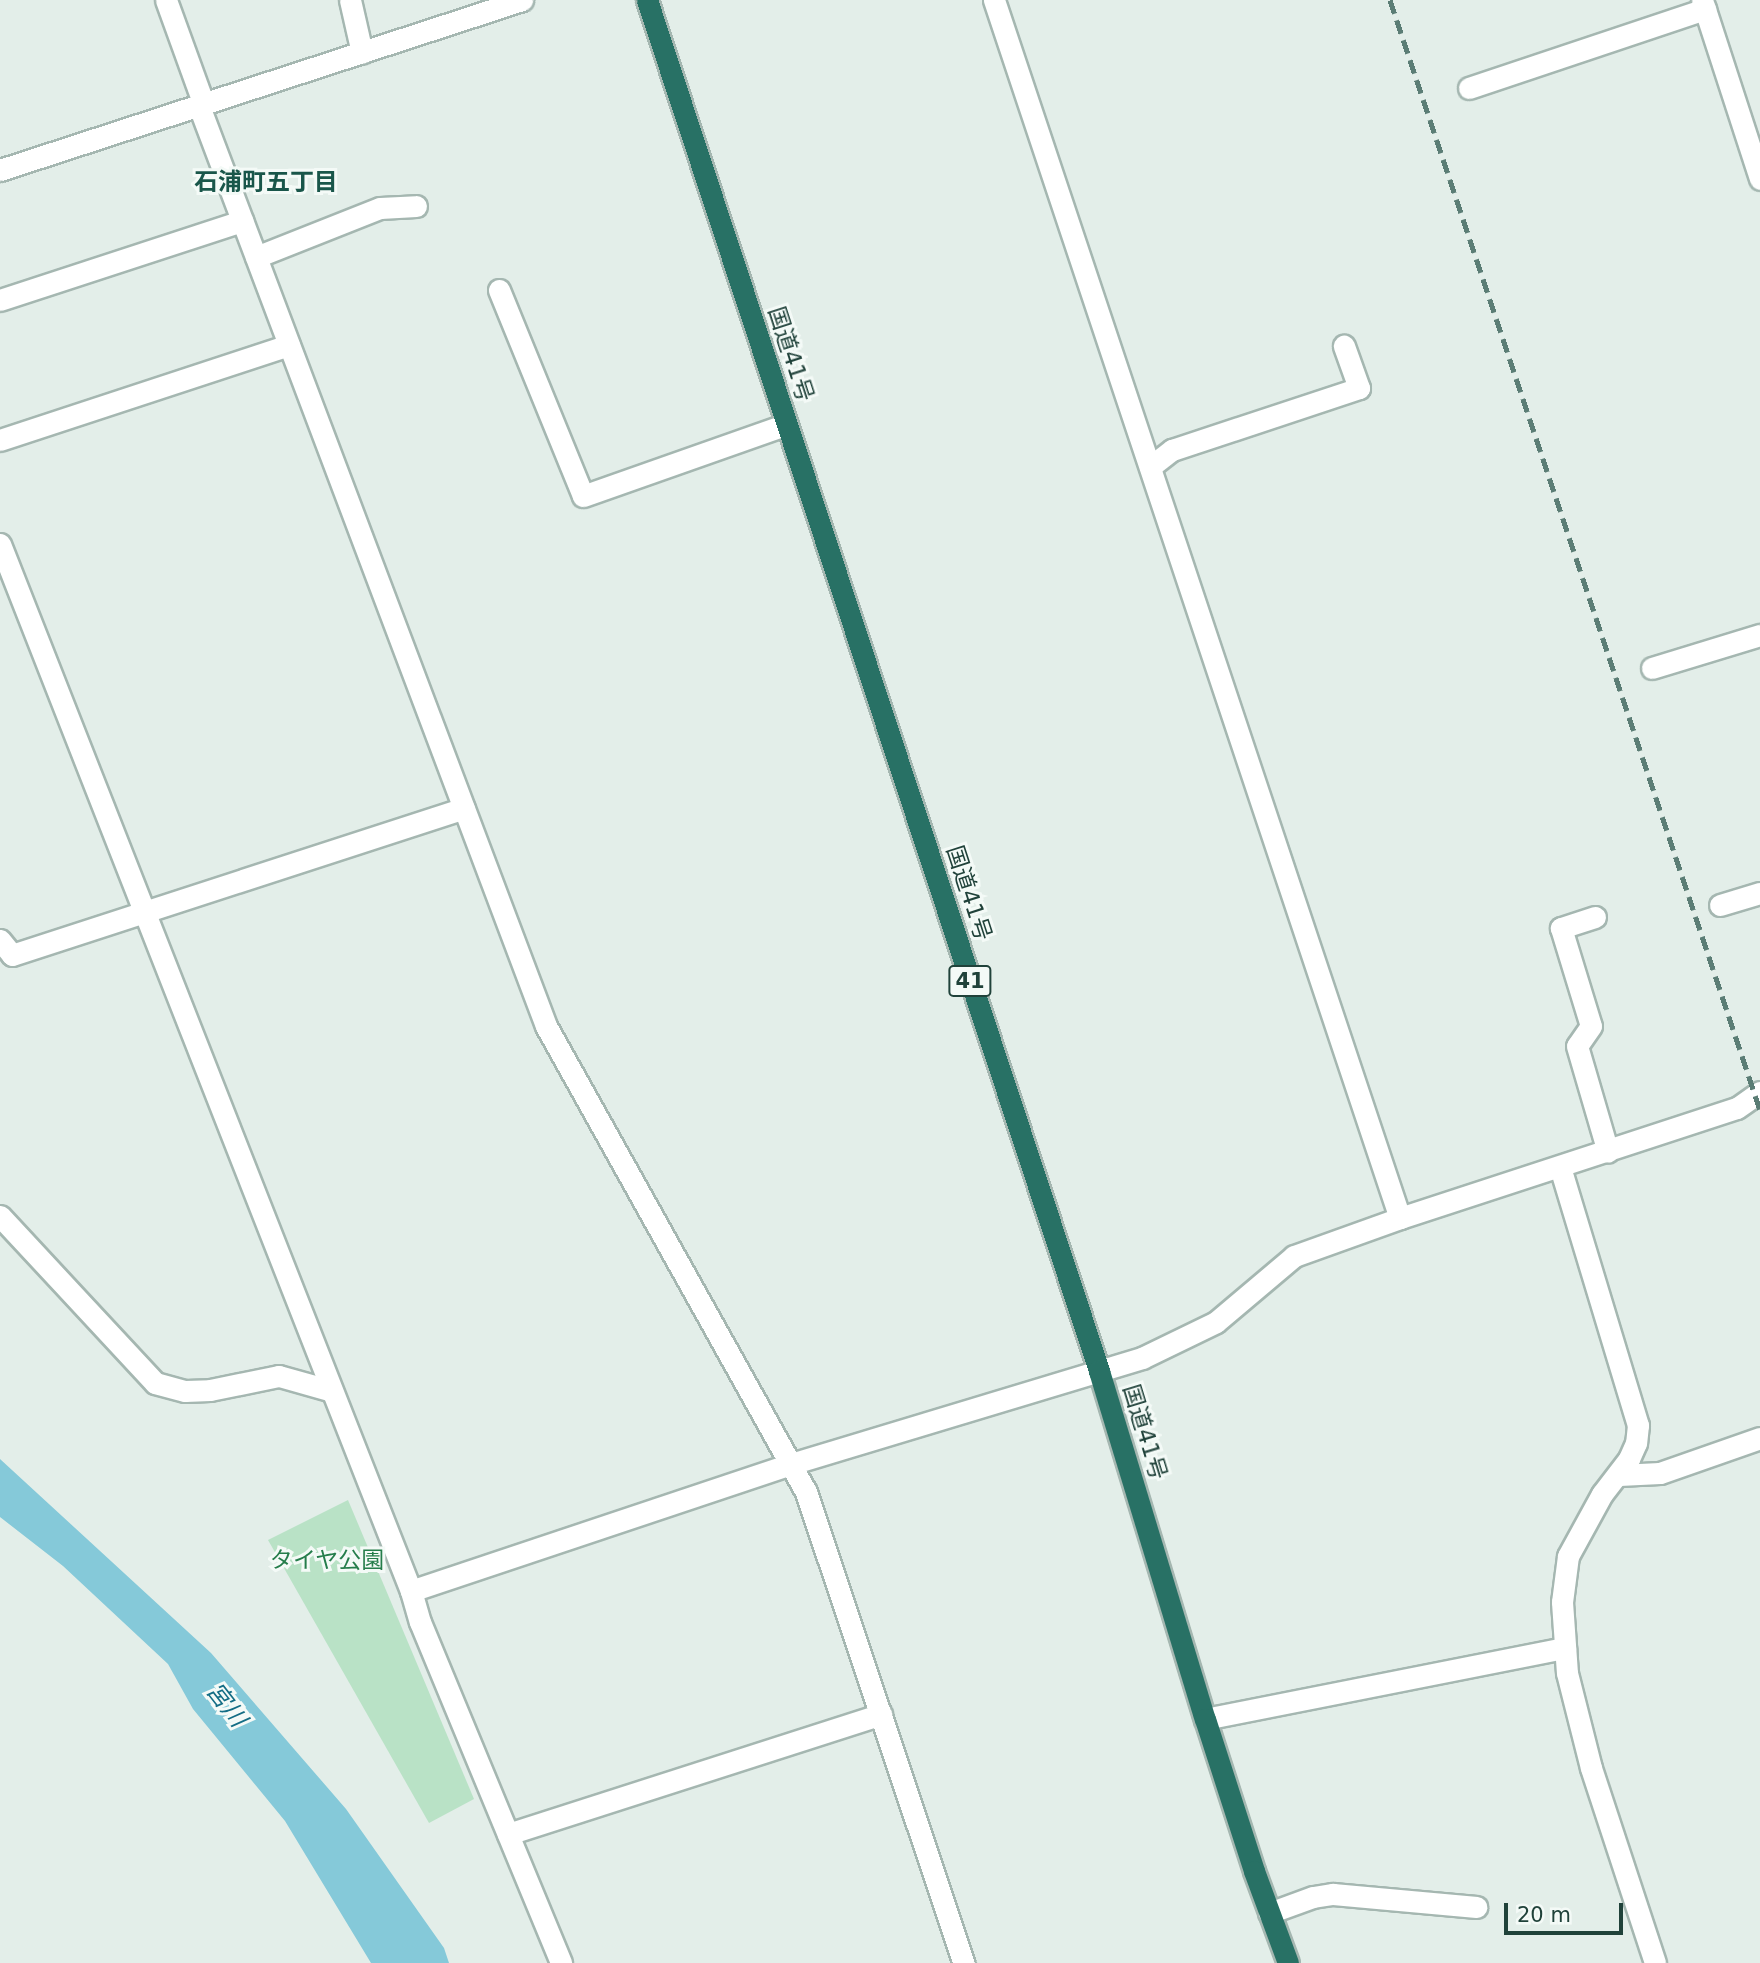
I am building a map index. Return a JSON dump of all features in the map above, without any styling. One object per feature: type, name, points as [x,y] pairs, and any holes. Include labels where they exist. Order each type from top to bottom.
[{"type":"highway","name":"国道41号","points":[[647,0],[1099,1371],[1205,1719],[1288,1963]]},
{"type":"street","points":[[166,0],[242,221],[546,1026],[806,1492],[964,1963]]},
{"type":"street","points":[[350,0],[362,53]]},
{"type":"street","points":[[0,170],[522,0]]},
{"type":"street","points":[[994,0],[1400,1218]]},
{"type":"street","points":[[1469,88],[1703,5],[1760,179]]},
{"type":"street","points":[[256,257],[380,208],[416,206]]},
{"type":"street","points":[[0,300],[242,221]]},
{"type":"street","points":[[499,290],[583,496],[786,424]]},
{"type":"street","points":[[0,440],[289,345]]},
{"type":"street","points":[[1150,467],[1172,450],[1359,388],[1344,346]]},
{"type":"street","points":[[0,544],[411,1591],[420,1622],[561,1963]]},
{"type":"street","points":[[1652,668],[1760,635]]},
{"type":"street","points":[[0,940],[12,956],[464,808]]},
{"type":"street","points":[[1720,905],[1760,893]]},
{"type":"street","points":[[1595,917],[1561,928],[1591,1026],[1577,1046],[1608,1152]]},
{"type":"street","points":[[411,1591],[791,1464],[1142,1358],[1216,1322],[1294,1256],[1400,1218],[1737,1108],[1760,1092]]},
{"type":"street","points":[[1560,1167],[1638,1425],[1636,1443],[1619,1475],[1602,1494],[1569,1556],[1562,1602],[1567,1673],[1591,1768],[1655,1963]]},
{"type":"street","points":[[0,1216],[155,1383],[186,1391],[210,1390],[279,1376],[332,1391]]},
{"type":"street","points":[[1619,1475],[1660,1473],[1760,1438]]},
{"type":"street","points":[[1205,1719],[1565,1648]]},
{"type":"street","points":[[508,1834],[881,1714]]},
{"type":"street","points":[[1269,1913],[1313,1897],[1333,1894],[1476,1907]]},
{"type":"green space","name":"タイヤ公園","points":[[348,1500],[474,1799],[429,1823],[268,1540]]},
{"type":"water","name":"宮川","points":[[0,1459],[211,1653],[346,1809],[444,1948],[449,1963],[371,1963],[285,1821],[193,1709],[168,1664],[63,1566],[0,1517]]},
{"type":"railway","points":[[1390,0],[1760,1110]]},
{"type":"district","name":"石浦町五丁目","points":[[266,183]]}]
